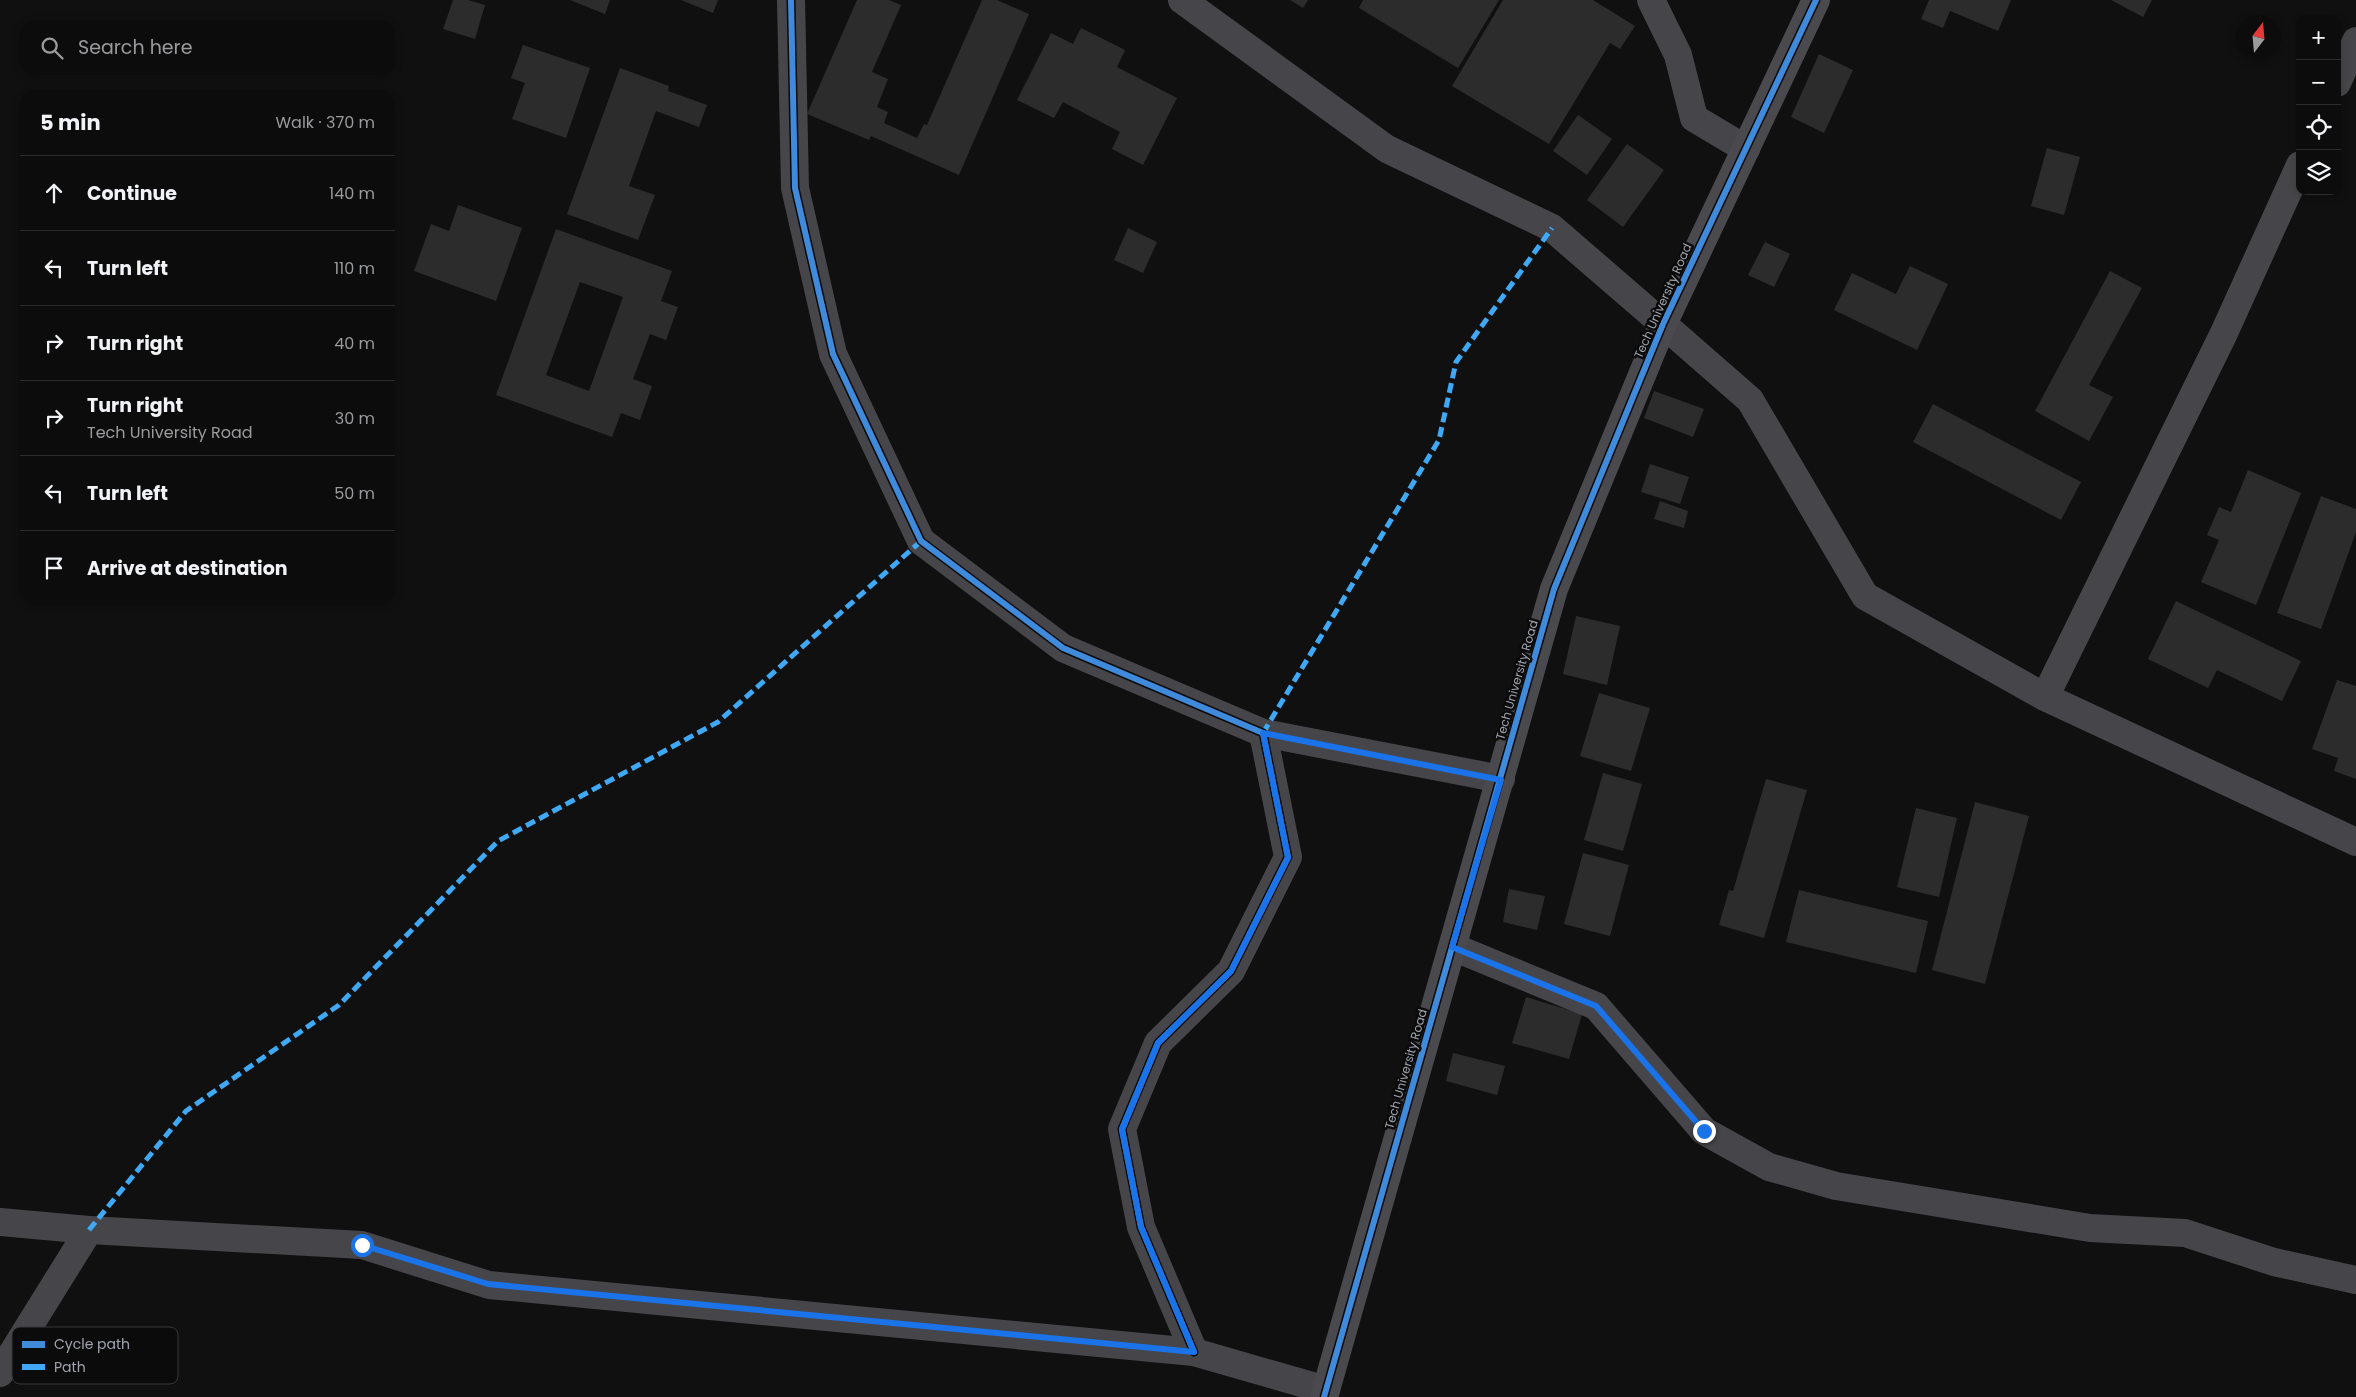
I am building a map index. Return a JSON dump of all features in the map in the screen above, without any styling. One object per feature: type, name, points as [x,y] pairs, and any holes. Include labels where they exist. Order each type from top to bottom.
[{"type":"street","points":[[791,0],[795,188],[833,354],[921,541],[1063,648],[1263,733],[1501,780]]},
{"type":"street","points":[[1182,0],[1387,149],[1552,228],[1663,324],[1750,400],[1865,596],[2045,697],[2356,842]]},
{"type":"street","points":[[1651,0],[1678,55],[1694,118],[1746,149]]},
{"type":"street","name":"Tech University Road","points":[[1325,1393],[1554,589],[1663,324],[1816,0]]},
{"type":"street","points":[[2341,73],[2356,41]]},
{"type":"street","points":[[2045,697],[2224,332],[2296,174]]},
{"type":"street","points":[[1194,1352],[1141,1227],[1122,1130],[1158,1043],[1231,971],[1288,858],[1263,733]]},
{"type":"street","points":[[1452,947],[1596,1006],[1704,1131],[1769,1167],[1836,1186],[2090,1228],[2185,1233],[2274,1262],[2356,1280]]},
{"type":"street","points":[[0,1222],[89,1230],[362,1245],[488,1284],[1194,1352],[1325,1393]]},
{"type":"street","points":[[29,1327],[89,1230]]},
{"type":"street","points":[[0,1373],[12,1354]]},
{"type":"building","points":[[453,0],[468,0],[485,5],[475,39],[443,29]]},
{"type":"building","points":[[570,0],[610,0],[605,14]]},
{"type":"building","points":[[681,0],[718,0],[713,13]]},
{"type":"building","points":[[857,0],[889,0],[901,5],[872,72],[888,79],[877,107],[888,112],[884,123],[917,138],[924,124],[927,125],[982,0],[997,0],[1029,14],[959,175],[871,136],[869,140],[807,114]]},
{"type":"building","points":[[1290,0],[1308,0],[1303,8]]},
{"type":"building","points":[[1363,0],[1499,0],[1458,68],[1359,8]]},
{"type":"building","points":[[1503,0],[1593,0],[1635,26],[1620,49],[1610,43],[1549,144],[1452,86]]},
{"type":"building","points":[[1929,0],[2011,0],[1998,31],[1950,11],[1943,28],[1921,19]]},
{"type":"building","points":[[2111,0],[2152,0],[2143,17]]},
{"type":"building","points":[[1081,28],[1125,50],[1117,67],[1177,98],[1143,165],[1112,149],[1120,132],[1063,102],[1054,118],[1017,100],[1051,33],[1073,44]]},
{"type":"building","points":[[523,45],[590,68],[566,138],[512,119],[525,83],[511,78]]},
{"type":"building","points":[[1819,54],[1853,70],[1824,133],[1791,117]]},
{"type":"building","points":[[620,68],[669,86],[668,91],[707,105],[699,127],[656,111],[629,186],[655,195],[638,240],[567,214]]},
{"type":"building","points":[[1578,115],[1612,139],[1587,175],[1553,151]]},
{"type":"building","points":[[1627,144],[1664,170],[1623,227],[1587,200]]},
{"type":"building","points":[[2047,148],[2080,157],[2064,215],[2031,206]]},
{"type":"building","points":[[458,205],[522,228],[496,301],[414,271],[431,224],[449,231]]},
{"type":"building","points":[[1128,228],[1157,242],[1143,273],[1114,260]]},
{"type":"building","points":[[556,229],[672,271],[661,301],[678,307],[666,340],[650,334],[633,379],[652,386],[640,420],[621,413],[612,437],[496,395]],"holes":[[[580,282],[623,297],[589,391],[546,375]]]},
{"type":"building","points":[[1765,242],[1790,254],[1774,287],[1748,275]]},
{"type":"building","points":[[1910,266],[1948,284],[1917,350],[1834,310],[1852,273],[1896,294]]},
{"type":"building","points":[[2110,271],[2142,288],[2089,385],[2113,397],[2089,441],[2035,411]]},
{"type":"building","points":[[1654,391],[1704,409],[1693,437],[1644,418]]},
{"type":"building","points":[[1933,404],[2081,482],[2061,520],[1913,442]]},
{"type":"building","points":[[1650,464],[1689,477],[1680,504],[1641,492]]},
{"type":"building","points":[[2248,470],[2301,493],[2256,605],[2201,582],[2219,540],[2207,535],[2219,507],[2231,512]]},
{"type":"building","points":[[2321,496],[2356,509],[2356,532],[2321,629],[2277,613]]},
{"type":"building","points":[[1660,501],[1688,511],[1684,528],[1654,519]]},
{"type":"building","points":[[2176,601],[2301,661],[2282,701],[2217,670],[2208,688],[2148,659]]},
{"type":"building","points":[[1576,616],[1620,626],[1607,685],[1563,674]]},
{"type":"building","points":[[2337,680],[2356,686],[2356,779],[2334,771],[2338,758],[2312,749]]},
{"type":"building","points":[[1599,693],[1650,708],[1631,771],[1580,756]]},
{"type":"building","points":[[1603,773],[1642,784],[1623,851],[1584,840]]},
{"type":"building","points":[[1766,779],[1807,790],[1764,938],[1719,925],[1729,890],[1733,891]]},
{"type":"building","points":[[1975,802],[2029,816],[1985,984],[1932,970]]},
{"type":"building","points":[[1916,808],[1957,818],[1939,897],[1897,887]]},
{"type":"building","points":[[1583,853],[1629,865],[1610,936],[1564,924]]},
{"type":"building","points":[[1509,889],[1545,896],[1537,930],[1503,922]]},
{"type":"building","points":[[1799,890],[1928,921],[1916,973],[1786,942]]},
{"type":"building","points":[[1526,997],[1582,1014],[1569,1059],[1512,1043]]},
{"type":"building","points":[[1453,1053],[1505,1066],[1497,1095],[1446,1081]]},
{"type":"marked path","points":[[1263,733],[1439,440],[1456,362],[1552,228]]},
{"type":"marked path","points":[[89,1230],[186,1111],[339,1005],[498,841],[718,722],[921,541]]},
{"type":"cycle path","points":[[791,0],[795,188],[833,354],[921,541],[1063,648],[1263,733],[1288,857],[1231,971],[1158,1043],[1122,1129],[1141,1227],[1194,1352]]},
{"type":"cycle path","points":[[1324,1397],[1554,589],[1663,324],[1816,0]]},
{"type":"route","points":[[362,1245],[488,1284],[1194,1352],[1141,1227],[1122,1130],[1158,1043],[1231,971],[1288,858],[1263,733],[1501,780],[1452,947],[1596,1006],[1704,1131]]}]
